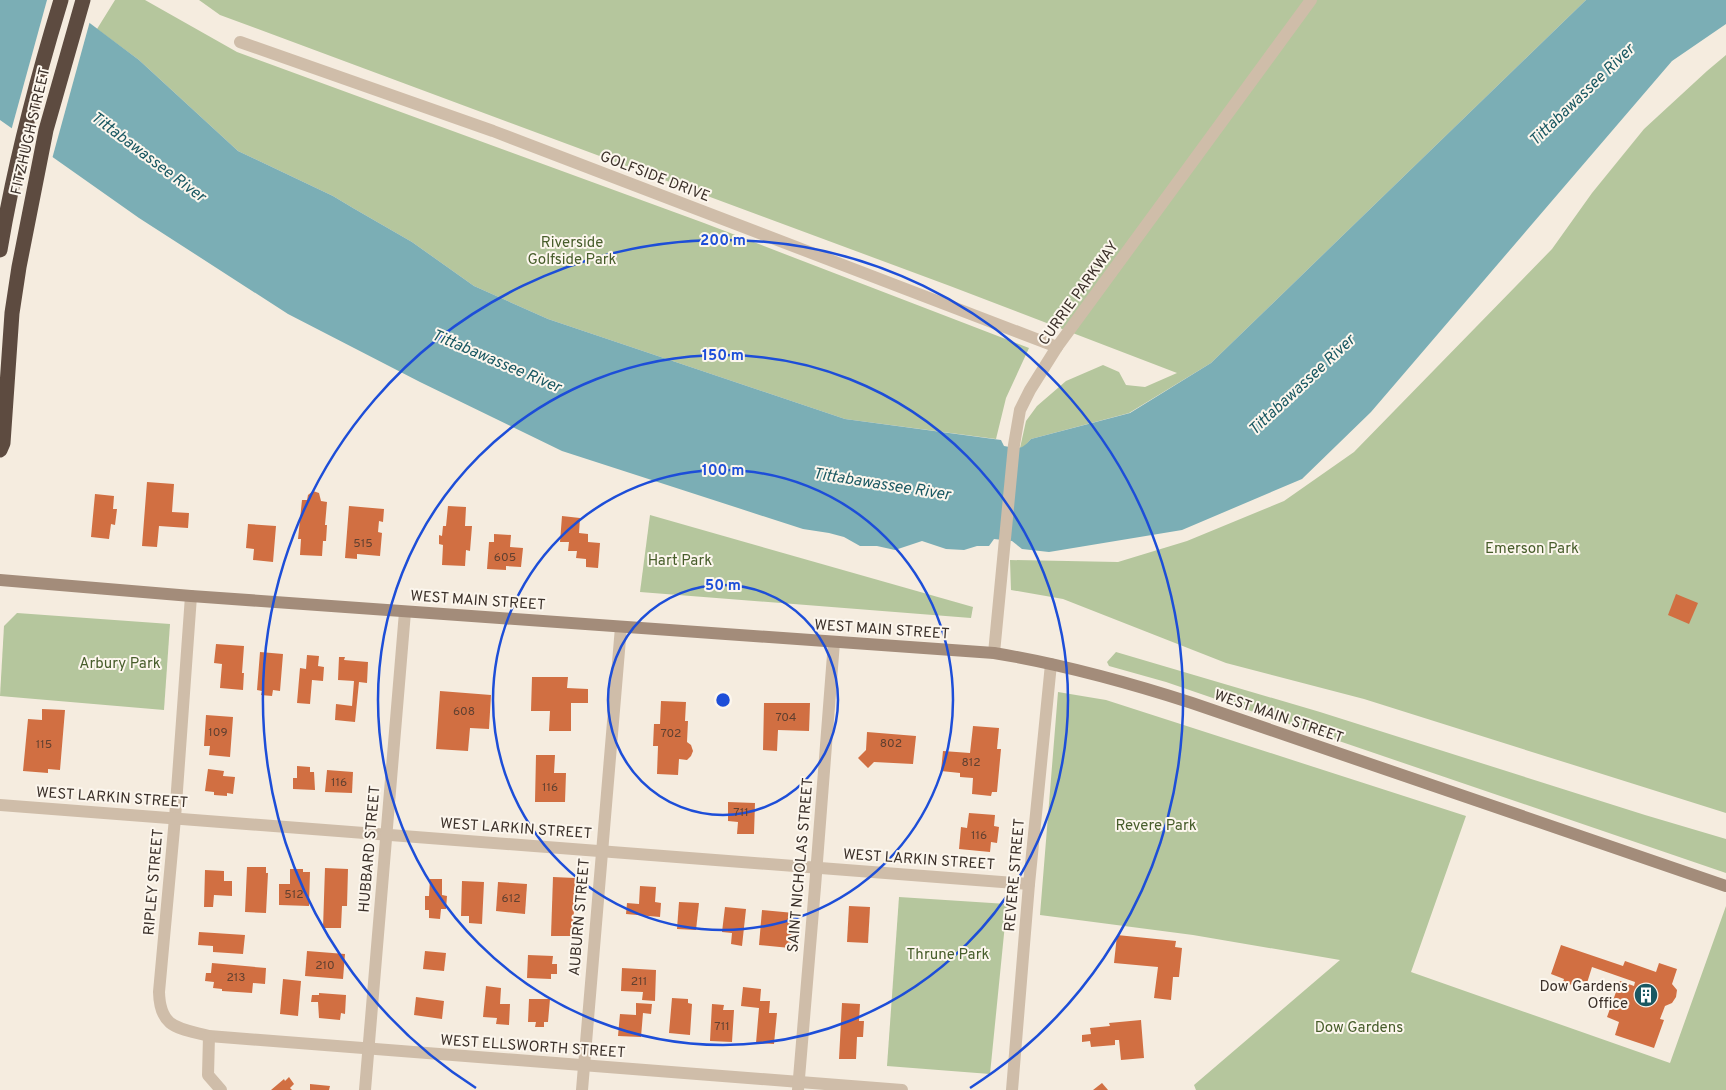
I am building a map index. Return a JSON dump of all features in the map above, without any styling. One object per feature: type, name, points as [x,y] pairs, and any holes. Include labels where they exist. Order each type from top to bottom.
[{"type":"highway","name":"FITZHUGH STREET","points":[[0,250],[13,181],[29,115],[61,0]]},
{"type":"highway","name":"FITZHUGH STREET","points":[[0,450],[4,443],[12,313],[31,204],[46,130],[83,0]]},
{"type":"street","name":"CURRIE PARKWAY","points":[[994,653],[1014,445],[1020,410],[1030,390],[1057,347],[1311,0]]},
{"type":"street","name":"GOLFSIDE DRIVE","points":[[240,42],[493,131],[1057,347]]},
{"type":"street","name":"WEST MAIN STREET","points":[[0,580],[405,612],[994,653],[1051,664],[1144,687],[1726,886]]},
{"type":"street","name":"RIPLEY STREET","points":[[166,1020],[160,1006],[160,992],[191,596]]},
{"type":"street","name":"HUBBARD STREET","points":[[365,1090],[405,612]]},
{"type":"street","name":"AUBURN STREET","points":[[582,1090],[621,627]]},
{"type":"street","name":"SAINT NICHOLAS STREET","points":[[798,1086],[834,642]]},
{"type":"street","name":"REVERE STREET","points":[[1012,1090],[1029,884],[1051,664]]},
{"type":"street","name":"WEST LARKIN STREET","points":[[0,805],[1029,884]]},
{"type":"street","name":"WEST ELLSWORTH STREET","points":[[166,1020],[177,1028],[209,1036],[584,1066],[798,1086],[902,1090]]},
{"type":"street","points":[[209,1036],[208,1075],[221,1090]]},
{"type":"green space","name":"Riverside Golfside Park","points":[[115,0],[145,0],[237,52],[704,223],[1029,348],[1006,398],[996,439],[845,419],[548,319],[474,286],[412,242],[333,196],[238,151],[139,60],[97,29]]},
{"type":"green space","points":[[199,0],[1586,0],[1211,363],[1129,413],[1031,439],[1024,447],[1020,448],[1026,421],[1037,406],[1066,381],[1103,365],[1119,372],[1126,385],[1145,387],[1177,373],[950,286],[220,15]]},
{"type":"green space","name":"Emerson Park","points":[[1726,55],[1726,813],[1364,699],[1226,663],[1063,599],[1011,590],[1010,560],[1118,562],[1187,541],[1284,501],[1354,452],[1552,249],[1592,193],[1644,129]]},
{"type":"green space","name":"Hart Park","points":[[650,515],[973,607],[971,618],[640,592]]},
{"type":"green space","name":"Arbury Park","points":[[17,613],[170,624],[164,710],[0,696],[4,626]]},
{"type":"green space","points":[[1116,652],[1320,712],[1726,839],[1726,873],[1166,682],[1109,666],[1107,662]]},
{"type":"green space","name":"Revere Park","points":[[1058,692],[1106,700],[1466,816],[1411,972],[1670,1063],[1726,906],[1726,1090],[1196,1090],[1194,1085],[1340,960],[1193,935],[1040,915]]},
{"type":"green space","name":"Thrune Park","points":[[899,897],[1007,904],[990,1074],[887,1066]]},
{"type":"water","name":"Tittabawassee River","points":[[0,0],[59,0],[139,60],[238,151],[333,196],[412,242],[474,286],[548,319],[845,419],[1001,440],[1004,446],[1016,448],[1022,447],[1031,439],[1130,413],[1211,363],[1586,0],[1726,0],[1726,24],[1672,61],[1371,412],[1302,479],[1182,530],[1049,552],[1022,549],[1012,541],[994,539],[989,546],[977,546],[964,550],[946,549],[922,541],[895,550],[877,546],[860,546],[844,537],[803,529],[562,451],[420,382],[288,314],[139,218],[0,120]]},
{"type":"pier","points":[[47,0],[63,0],[90,21],[52,159],[11,131]]},
{"type":"building","points":[[147,482],[174,484],[172,512],[189,513],[188,528],[159,526],[157,547],[142,546]]},
{"type":"building","points":[[313,491],[319,493],[321,501],[327,502],[326,541],[323,541],[322,556],[300,555],[301,539],[298,539],[302,500],[307,500],[308,495]]},
{"type":"building","points":[[95,494],[114,496],[113,509],[117,509],[115,525],[111,524],[109,539],[91,537]]},
{"type":"building","points":[[349,506],[384,509],[383,522],[379,521],[378,532],[382,533],[380,556],[357,554],[357,559],[345,558]]},
{"type":"building","points":[[448,506],[466,507],[465,526],[472,526],[470,551],[466,550],[465,566],[442,565],[443,545],[439,544],[439,535],[442,536],[443,526],[446,526]]},
{"type":"building","points":[[562,516],[580,518],[579,533],[588,534],[588,542],[600,543],[598,568],[586,567],[586,559],[576,558],[577,551],[568,551],[569,542],[560,542]]},
{"type":"building","points":[[248,524],[276,526],[273,562],[253,560],[254,549],[246,548]]},
{"type":"building","points":[[494,534],[511,535],[510,547],[523,548],[521,567],[506,566],[506,570],[487,569],[489,542],[494,542]]},
{"type":"building","points":[[1676,594],[1698,603],[1689,624],[1668,615]]},
{"type":"building","points":[[216,644],[244,646],[243,690],[220,688],[222,664],[214,663]]},
{"type":"building","points":[[260,652],[283,654],[280,691],[273,690],[272,696],[261,695],[262,691],[257,690]]},
{"type":"building","points":[[307,655],[319,656],[318,666],[324,667],[323,681],[312,680],[310,704],[297,703],[300,668],[306,669]]},
{"type":"building","points":[[339,657],[345,657],[344,660],[368,662],[367,683],[359,682],[355,722],[335,720],[336,704],[352,706],[354,681],[338,680]]},
{"type":"building","points":[[532,677],[568,677],[567,688],[588,689],[588,703],[571,703],[571,731],[549,731],[550,711],[531,711]]},
{"type":"building","points":[[440,691],[491,695],[489,729],[470,728],[468,751],[436,749]]},
{"type":"building","points":[[661,701],[686,702],[685,721],[688,721],[687,742],[691,745],[693,751],[687,760],[679,759],[678,775],[657,774],[658,746],[653,746],[654,724],[660,724]]},
{"type":"building","points":[[764,703],[810,703],[809,731],[778,730],[777,751],[763,750]]},
{"type":"building","points":[[42,709],[65,710],[60,770],[48,769],[48,773],[23,771],[28,719],[42,720]]},
{"type":"building","points":[[206,715],[233,717],[230,757],[209,755],[210,746],[204,746]]},
{"type":"building","points":[[973,726],[999,728],[997,749],[1001,749],[997,792],[992,792],[991,796],[972,794],[973,778],[960,777],[960,773],[941,771],[943,751],[970,753]]},
{"type":"building","points":[[867,732],[916,736],[913,764],[874,762],[868,768],[858,758],[866,750]]},
{"type":"building","points":[[536,755],[555,755],[554,773],[566,773],[565,802],[535,802]]},
{"type":"building","points":[[297,766],[310,767],[310,772],[314,772],[315,790],[293,789],[293,778],[297,778]]},
{"type":"building","points":[[208,769],[224,771],[223,776],[235,777],[233,794],[227,793],[227,796],[214,795],[214,792],[205,791]]},
{"type":"building","points":[[327,770],[353,772],[352,793],[325,792]]},
{"type":"building","points":[[728,802],[755,803],[754,834],[737,834],[738,822],[728,821]]},
{"type":"building","points":[[969,813],[995,815],[994,826],[999,827],[997,843],[991,842],[990,852],[959,849],[961,827],[967,828]]},
{"type":"building","points":[[247,867],[266,867],[266,873],[268,873],[266,913],[245,912]]},
{"type":"building","points":[[325,868],[348,869],[347,906],[342,906],[341,928],[323,928]]},
{"type":"building","points":[[290,869],[303,869],[303,872],[310,872],[309,906],[279,905],[279,884],[290,884]]},
{"type":"building","points":[[205,870],[224,871],[224,881],[232,881],[232,896],[214,895],[213,907],[204,907]]},
{"type":"building","points":[[553,877],[575,878],[573,936],[551,936]]},
{"type":"building","points":[[430,879],[442,879],[442,895],[447,896],[446,909],[441,909],[440,919],[429,918],[429,910],[425,910],[425,896],[429,896]]},
{"type":"building","points":[[462,881],[484,882],[482,924],[469,923],[469,916],[461,916]]},
{"type":"building","points":[[498,882],[527,884],[525,914],[496,911]]},
{"type":"building","points":[[640,886],[656,887],[655,902],[661,903],[660,917],[626,914],[627,903],[639,904]]},
{"type":"building","points":[[679,902],[699,903],[696,930],[677,929]]},
{"type":"building","points":[[849,906],[870,907],[868,943],[847,942]]},
{"type":"building","points":[[725,907],[746,909],[742,946],[731,944],[732,933],[722,932]]},
{"type":"building","points":[[762,910],[794,913],[790,948],[759,945]]},
{"type":"building","points":[[199,932],[245,935],[243,954],[213,952],[213,946],[198,945]]},
{"type":"building","points":[[1117,935],[1176,941],[1175,947],[1182,948],[1179,977],[1173,977],[1171,1000],[1154,998],[1158,967],[1114,963]]},
{"type":"building","name":"Dow Gardens Office","points":[[1561,945],[1623,966],[1625,961],[1656,972],[1659,963],[1677,969],[1672,984],[1677,990],[1676,997],[1672,1003],[1665,1006],[1660,1019],[1664,1020],[1654,1048],[1615,1035],[1619,1022],[1607,1017],[1620,981],[1634,986],[1635,982],[1592,967],[1587,983],[1575,979],[1572,985],[1563,982],[1564,979],[1551,974]]},
{"type":"building","points":[[307,951],[345,954],[343,979],[305,976]]},
{"type":"building","points":[[425,951],[446,953],[444,971],[423,969]]},
{"type":"building","points":[[528,955],[553,956],[552,964],[557,964],[557,974],[551,974],[551,979],[527,978]]},
{"type":"building","points":[[212,963],[266,968],[265,984],[253,983],[252,993],[222,991],[222,989],[213,988],[214,982],[205,981],[206,973],[211,973]]},
{"type":"building","points":[[622,968],[656,970],[655,1001],[642,1000],[643,992],[621,991]]},
{"type":"building","points":[[283,979],[301,981],[298,1016],[280,1014]]},
{"type":"building","points":[[486,986],[501,988],[500,1004],[510,1004],[509,1025],[496,1024],[497,1018],[483,1017]]},
{"type":"building","points":[[743,987],[761,989],[760,1001],[770,1001],[769,1013],[777,1013],[774,1044],[756,1043],[759,1008],[741,1006]]},
{"type":"building","points":[[319,993],[346,995],[345,1014],[341,1013],[340,1020],[319,1018],[318,1002],[311,1002],[312,995],[319,995]]},
{"type":"building","points":[[416,997],[444,1001],[442,1019],[414,1015]]},
{"type":"building","points":[[672,998],[688,999],[688,1003],[692,1004],[690,1035],[669,1033]]},
{"type":"building","points":[[529,999],[550,999],[548,1022],[544,1022],[544,1027],[535,1027],[536,1022],[528,1022]]},
{"type":"building","points":[[636,1003],[652,1004],[651,1014],[643,1013],[641,1037],[618,1036],[620,1014],[636,1015]]},
{"type":"building","points":[[842,1003],[860,1004],[859,1021],[864,1021],[863,1037],[857,1037],[856,1059],[839,1059]]},
{"type":"building","points":[[712,1004],[724,1005],[723,1010],[734,1010],[732,1042],[710,1041]]},
{"type":"building","points":[[1141,1020],[1144,1058],[1121,1060],[1119,1040],[1115,1040],[1115,1045],[1091,1047],[1090,1041],[1082,1042],[1082,1035],[1091,1034],[1090,1028],[1110,1026],[1109,1023]]},
{"type":"building","points":[[289,1077],[294,1084],[290,1088],[292,1090],[271,1090],[284,1079],[285,1081]]},
{"type":"building","points":[[1102,1083],[1108,1090],[1093,1090]]},
{"type":"building","points":[[310,1084],[330,1086],[329,1090],[310,1090]]},
{"type":"place","name":"Dow Gardens Office","points":[[1646,995]]},
{"type":"park label","name":"Dow Gardens","points":[[1359,1027]]}]
